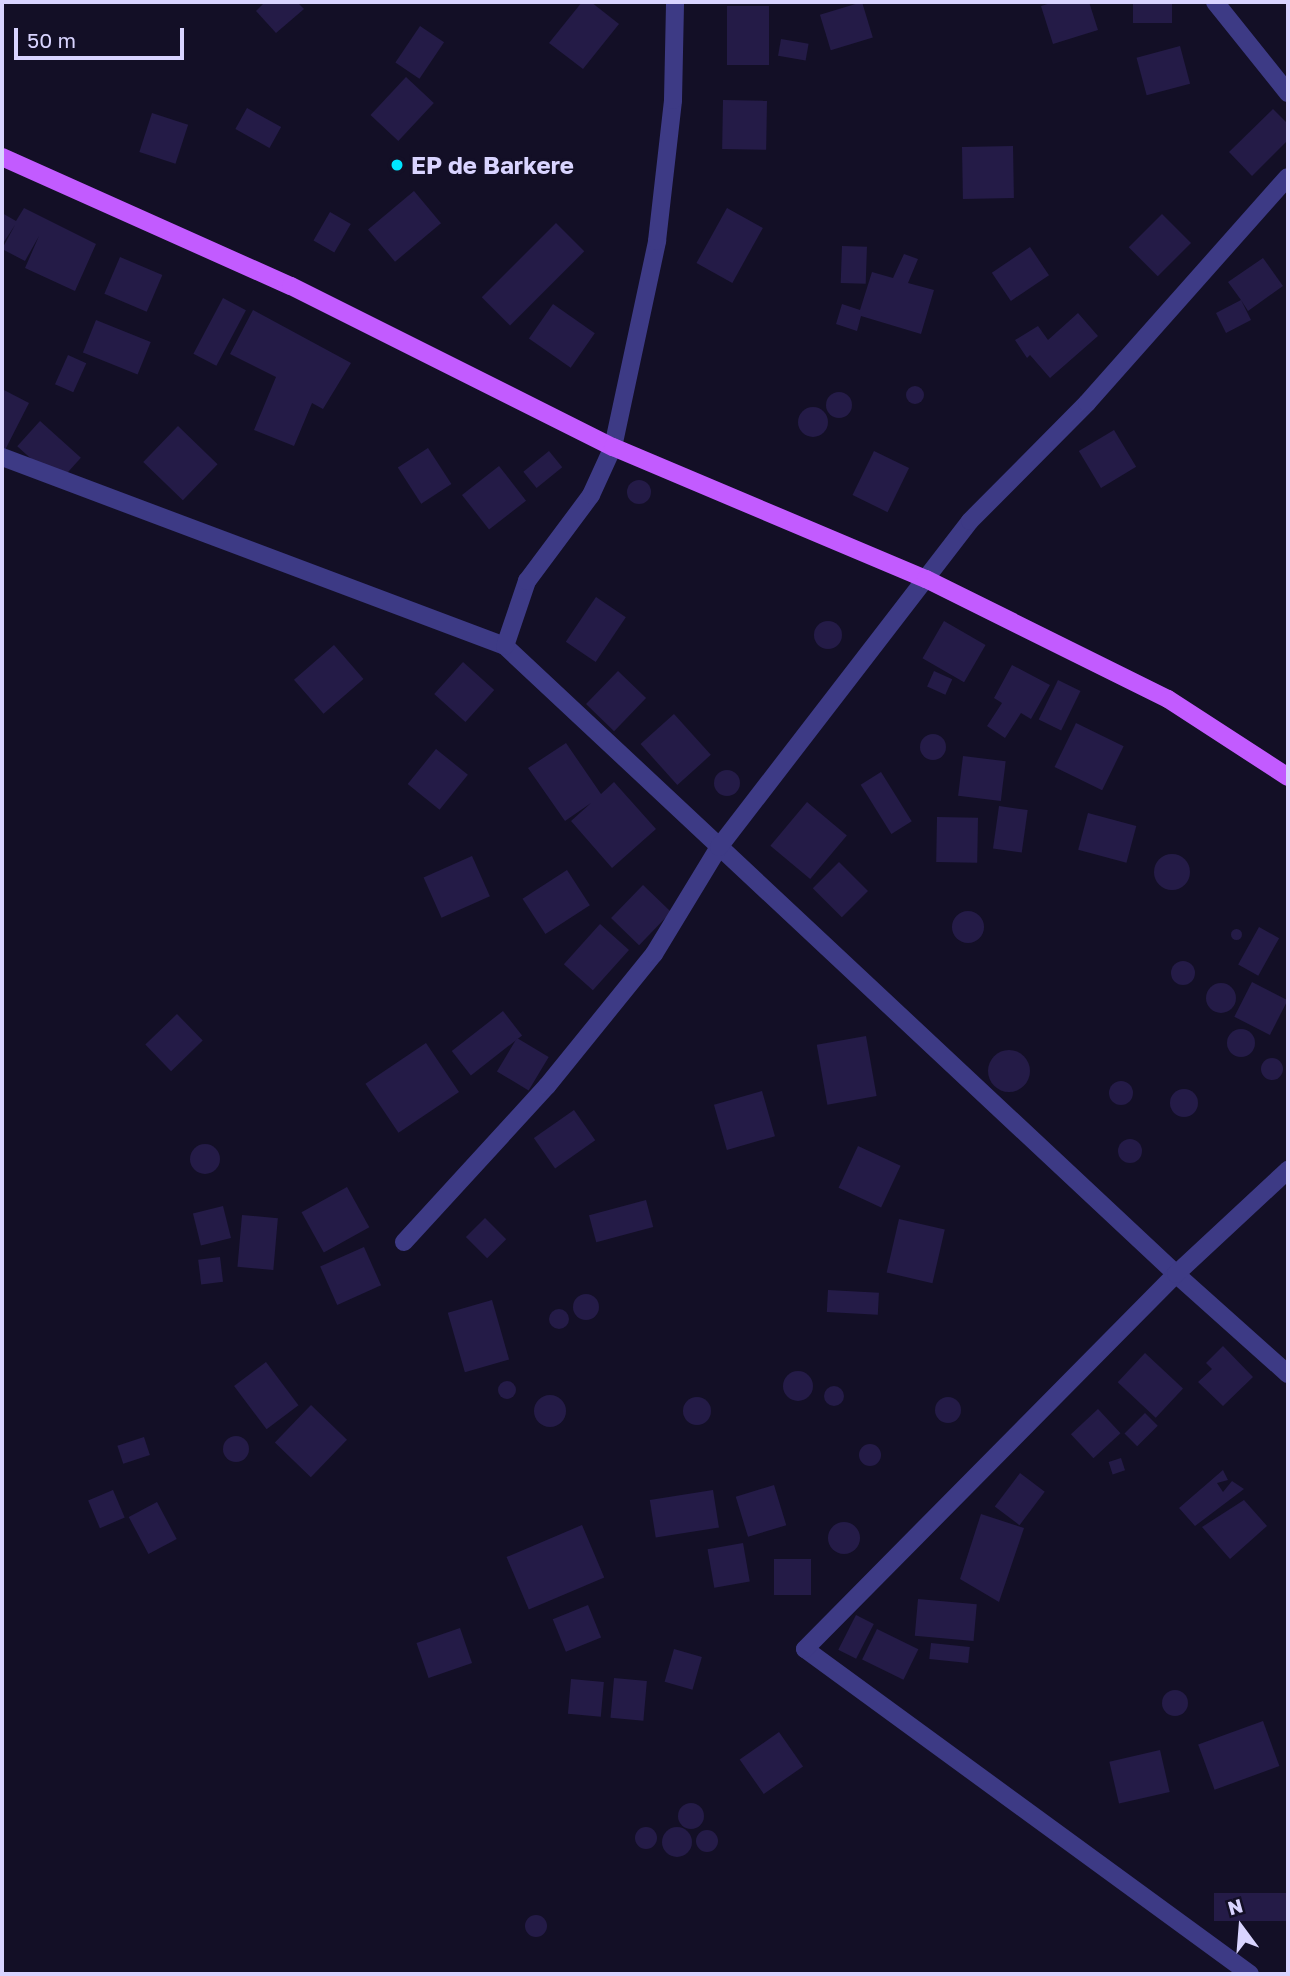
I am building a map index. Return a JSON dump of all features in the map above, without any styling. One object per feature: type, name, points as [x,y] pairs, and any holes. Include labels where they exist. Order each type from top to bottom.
[{"type":"main road","points":[[2,157],[290,286],[613,447],[926,579],[1168,699],[1288,777]]},
{"type":"street","points":[[505,646],[527,581],[591,495],[613,447],[657,241],[673,100],[675,2]]},
{"type":"street","points":[[1215,2],[1288,93]]},
{"type":"street","points":[[404,1242],[547,1086],[654,954],[719,847],[970,521],[1087,403],[1288,177]]},
{"type":"street","points":[[2,457],[505,646],[1175,1274],[1288,1374]]},
{"type":"street","points":[[1250,1974],[805,1649],[1175,1274],[1288,1170]]},
{"type":"building","points":[[265,2],[297,2],[304,9],[276,33],[256,11]]},
{"type":"building","points":[[582,2],[591,2],[619,24],[583,69],[549,43]]},
{"type":"building","points":[[862,2],[873,37],[831,50],[820,15]]},
{"type":"building","points":[[1054,2],[1089,2],[1098,30],[1053,44],[1041,6]]},
{"type":"building","points":[[1133,2],[1172,2],[1172,23],[1133,23]]},
{"type":"building","points":[[727,6],[769,6],[769,65],[727,65]]},
{"type":"building","points":[[420,26],[444,42],[419,79],[395,62]]},
{"type":"building","points":[[781,39],[809,44],[806,61],[778,56]]},
{"type":"building","points":[[1180,46],[1190,84],[1147,95],[1137,58]]},
{"type":"building","points":[[406,77],[434,103],[398,141],[371,115]]},
{"type":"building","points":[[723,100],[767,101],[766,150],[722,149]]},
{"type":"building","points":[[247,108],[281,127],[269,148],[235,129]]},
{"type":"building","points":[[1273,109],[1288,124],[1288,140],[1252,176],[1229,152]]},
{"type":"building","points":[[152,113],[188,125],[175,164],[139,152]]},
{"type":"building","points":[[1013,146],[1014,198],[963,199],[962,147]]},
{"type":"building","points":[[414,191],[441,223],[395,262],[368,230]]},
{"type":"building","points":[[24,208],[96,244],[75,291],[25,268],[39,236],[25,261],[2,249],[15,225],[2,245],[2,213],[16,221]]},
{"type":"building","points":[[727,208],[763,228],[732,283],[696,263]]},
{"type":"building","points":[[330,212],[351,224],[334,253],[314,241]]},
{"type":"building","points":[[1162,214],[1191,243],[1158,276],[1129,247]]},
{"type":"building","points":[[556,223],[584,251],[510,326],[482,297]]},
{"type":"building","points":[[842,246],[867,247],[866,284],[841,283]]},
{"type":"building","points":[[1030,247],[1049,275],[1011,301],[992,273]]},
{"type":"building","points":[[904,254],[918,259],[908,283],[934,290],[921,334],[861,316],[857,331],[836,324],[842,304],[860,310],[872,272],[893,278]]},
{"type":"building","points":[[120,257],[162,275],[147,312],[104,294]]},
{"type":"building","points":[[1263,258],[1283,286],[1248,311],[1228,282]]},
{"type":"building","points":[[223,298],[246,310],[216,366],[193,354]]},
{"type":"building","points":[[1241,300],[1251,320],[1226,333],[1216,313]]},
{"type":"building","points":[[553,304],[595,333],[571,368],[529,338]]},
{"type":"building","points":[[253,310],[351,363],[323,409],[312,403],[294,446],[254,430],[276,377],[230,354]]},
{"type":"building","points":[[1078,313],[1098,336],[1050,378],[1030,355],[1027,358],[1015,340],[1038,326],[1048,340]]},
{"type":"building","points":[[96,320],[151,342],[138,375],[83,352]]},
{"type":"building","points":[[68,355],[86,363],[73,392],[55,384]]},
{"type":"building","points":[[911,386],[919,386],[924,395],[922,402],[911,404],[906,399],[906,391]]},
{"type":"building","points":[[2,389],[29,403],[5,450],[2,448]]},
{"type":"building","points":[[839,392],[849,395],[852,405],[849,415],[839,418],[829,415],[826,405],[829,395]]},
{"type":"building","points":[[813,407],[824,411],[828,422],[824,433],[813,437],[802,433],[798,422],[802,411]]},
{"type":"building","points":[[40,421],[81,458],[58,483],[17,446]]},
{"type":"building","points":[[178,426],[218,464],[183,500],[143,462]]},
{"type":"building","points":[[1114,430],[1136,467],[1101,488],[1079,451]]},
{"type":"building","points":[[428,448],[451,484],[421,504],[398,468]]},
{"type":"building","points":[[549,451],[562,467],[537,488],[523,472]]},
{"type":"building","points":[[874,451],[909,468],[888,512],[853,495]]},
{"type":"building","points":[[499,466],[526,501],[489,530],[462,495]]},
{"type":"building","points":[[639,480],[648,483],[651,492],[648,501],[639,504],[630,501],[627,492],[630,483]]},
{"type":"building","points":[[596,597],[626,617],[596,662],[566,642]]},
{"type":"building","points":[[828,621],[838,625],[842,635],[838,645],[828,649],[818,645],[814,635],[818,625]]},
{"type":"building","points":[[944,621],[986,645],[964,682],[922,658]]},
{"type":"building","points":[[334,645],[364,679],[324,714],[294,680]]},
{"type":"building","points":[[463,662],[494,690],[465,722],[434,694]]},
{"type":"building","points":[[1012,665],[1050,685],[1031,719],[1021,713],[1005,738],[987,726],[1002,703],[994,698]]},
{"type":"building","points":[[618,671],[646,698],[614,731],[586,704]]},
{"type":"building","points":[[934,671],[952,679],[945,695],[927,687]]},
{"type":"building","points":[[1058,680],[1080,691],[1061,731],[1039,720]]},
{"type":"building","points":[[674,714],[711,755],[677,785],[641,744]]},
{"type":"building","points":[[1076,723],[1124,746],[1102,790],[1055,767]]},
{"type":"building","points":[[933,734],[942,738],[946,747],[942,756],[933,760],[924,756],[920,747],[924,738]]},
{"type":"building","points":[[566,743],[601,794],[614,782],[656,829],[612,868],[571,821],[591,803],[565,821],[528,768]]},
{"type":"building","points":[[436,749],[468,775],[440,810],[408,784]]},
{"type":"building","points":[[963,756],[1006,761],[1001,801],[958,796]]},
{"type":"building","points":[[727,770],[736,774],[740,783],[736,792],[727,796],[718,792],[714,783],[718,774]]},
{"type":"building","points":[[881,772],[912,821],[891,834],[861,785]]},
{"type":"building","points":[[807,802],[847,835],[810,879],[770,846]]},
{"type":"building","points":[[999,806],[1028,810],[1022,853],[993,849]]},
{"type":"building","points":[[1088,813],[1136,826],[1126,863],[1078,850]]},
{"type":"building","points":[[937,817],[978,818],[977,863],[936,862]]},
{"type":"building","points":[[1172,854],[1185,859],[1190,872],[1185,885],[1172,890],[1159,885],[1154,872],[1159,859]]},
{"type":"building","points":[[472,856],[490,896],[441,918],[424,878]]},
{"type":"building","points":[[839,862],[868,891],[842,917],[813,888]]},
{"type":"building","points":[[567,870],[590,905],[545,934],[523,899]]},
{"type":"building","points":[[643,885],[671,912],[639,945],[611,918]]},
{"type":"building","points":[[968,911],[979,916],[984,927],[979,938],[968,943],[957,938],[952,927],[957,916]]},
{"type":"building","points":[[600,924],[629,950],[593,990],[564,964]]},
{"type":"building","points":[[1259,927],[1279,938],[1258,976],[1238,965]]},
{"type":"building","points":[[1236,929],[1240,930],[1240,938],[1236,939],[1232,938],[1231,934],[1232,930]]},
{"type":"building","points":[[1183,961],[1192,964],[1195,973],[1192,982],[1183,985],[1174,982],[1171,973],[1174,964]]},
{"type":"building","points":[[1252,982],[1288,1000],[1270,1035],[1234,1017]]},
{"type":"building","points":[[1221,983],[1227,984],[1235,992],[1235,1004],[1227,1012],[1221,1013],[1215,1012],[1207,1004],[1206,998],[1207,992],[1215,984]]},
{"type":"building","points":[[503,1011],[522,1035],[471,1075],[452,1051]]},
{"type":"building","points":[[177,1014],[203,1041],[171,1071],[145,1045]]},
{"type":"building","points":[[1241,1029],[1251,1033],[1255,1043],[1251,1053],[1241,1057],[1231,1053],[1227,1043],[1231,1033]]},
{"type":"building","points":[[866,1036],[877,1096],[827,1105],[817,1045]]},
{"type":"building","points":[[517,1038],[549,1057],[529,1090],[497,1071]]},
{"type":"building","points":[[426,1043],[459,1092],[398,1133],[365,1084]]},
{"type":"building","points":[[1009,1050],[1024,1056],[1030,1071],[1024,1086],[1009,1092],[994,1086],[988,1071],[994,1056]]},
{"type":"building","points":[[1272,1058],[1280,1061],[1283,1069],[1280,1077],[1272,1080],[1264,1077],[1261,1069],[1264,1061]]},
{"type":"building","points":[[1121,1081],[1129,1085],[1133,1093],[1129,1101],[1121,1105],[1113,1101],[1109,1093],[1113,1085]]},
{"type":"building","points":[[1184,1089],[1194,1093],[1198,1103],[1194,1113],[1184,1117],[1174,1113],[1170,1103],[1174,1093]]},
{"type":"building","points":[[762,1091],[775,1136],[727,1150],[714,1105]]},
{"type":"building","points":[[574,1110],[595,1140],[555,1168],[534,1138]]},
{"type":"building","points":[[1130,1139],[1141,1146],[1142,1151],[1135,1162],[1130,1163],[1119,1156],[1118,1151],[1125,1140]]},
{"type":"building","points":[[205,1144],[216,1148],[220,1159],[216,1170],[205,1174],[194,1170],[190,1159],[194,1148]]},
{"type":"building","points":[[858,1146],[901,1166],[881,1208],[839,1188]]},
{"type":"building","points":[[347,1187],[369,1227],[324,1252],[302,1212]]},
{"type":"building","points":[[646,1200],[653,1227],[596,1242],[589,1215]]},
{"type":"building","points":[[223,1206],[231,1238],[201,1246],[193,1213]]},
{"type":"building","points":[[242,1215],[278,1218],[273,1270],[237,1267]]},
{"type":"building","points":[[485,1218],[506,1239],[487,1258],[466,1237]]},
{"type":"building","points":[[899,1219],[945,1230],[932,1283],[887,1273]]},
{"type":"building","points":[[364,1247],[381,1285],[337,1305],[320,1267]]},
{"type":"building","points":[[220,1257],[223,1282],[201,1284],[198,1260]]},
{"type":"building","points":[[828,1290],[879,1293],[878,1315],[827,1312]]},
{"type":"building","points":[[586,1294],[595,1298],[599,1307],[595,1316],[586,1320],[577,1316],[573,1307],[577,1298]]},
{"type":"building","points":[[492,1300],[509,1360],[465,1372],[448,1313]]},
{"type":"building","points":[[559,1309],[566,1312],[569,1319],[566,1326],[559,1329],[552,1326],[549,1319],[552,1312]]},
{"type":"building","points":[[1223,1346],[1253,1377],[1223,1406],[1198,1382],[1212,1369],[1206,1363]]},
{"type":"building","points":[[1145,1353],[1183,1388],[1156,1418],[1118,1382]]},
{"type":"building","points":[[266,1362],[298,1405],[267,1429],[234,1386]]},
{"type":"building","points":[[798,1371],[804,1372],[812,1380],[812,1392],[804,1400],[798,1401],[792,1400],[784,1392],[783,1386],[784,1380],[792,1372]]},
{"type":"building","points":[[503,1381],[511,1381],[516,1390],[514,1397],[503,1399],[498,1394],[498,1386]]},
{"type":"building","points":[[834,1386],[841,1389],[844,1396],[841,1403],[834,1406],[827,1403],[824,1396],[827,1389]]},
{"type":"building","points":[[550,1395],[561,1400],[566,1411],[561,1422],[550,1427],[539,1422],[534,1411],[539,1400]]},
{"type":"building","points":[[697,1397],[707,1401],[711,1411],[707,1421],[697,1425],[687,1421],[683,1411],[687,1401]]},
{"type":"building","points":[[948,1397],[957,1401],[961,1410],[957,1419],[948,1423],[939,1419],[935,1410],[939,1401]]},
{"type":"building","points":[[311,1405],[347,1440],[311,1477],[275,1442]]},
{"type":"building","points":[[1098,1409],[1121,1433],[1093,1458],[1071,1434]]},
{"type":"building","points":[[1145,1413],[1158,1426],[1137,1446],[1124,1434]]},
{"type":"building","points":[[236,1436],[245,1440],[249,1449],[245,1458],[236,1462],[227,1458],[223,1449],[227,1440]]},
{"type":"building","points":[[144,1437],[150,1455],[123,1464],[117,1446]]},
{"type":"building","points":[[870,1444],[878,1447],[881,1455],[878,1463],[870,1466],[862,1463],[859,1455],[862,1447]]},
{"type":"building","points":[[1121,1458],[1125,1470],[1113,1474],[1109,1462]]},
{"type":"building","points":[[1223,1470],[1228,1480],[1217,1483],[1223,1492],[1232,1481],[1244,1489],[1195,1526],[1179,1508]]},
{"type":"building","points":[[1020,1473],[1045,1492],[1019,1525],[995,1507]]},
{"type":"building","points":[[774,1485],[786,1525],[748,1537],[736,1497]]},
{"type":"building","points":[[113,1490],[125,1518],[100,1528],[88,1501]]},
{"type":"building","points":[[713,1490],[719,1528],[656,1538],[650,1500]]},
{"type":"building","points":[[1244,1500],[1267,1526],[1230,1559],[1202,1527]]},
{"type":"building","points":[[157,1502],[177,1539],[148,1554],[129,1517]]},
{"type":"building","points":[[981,1514],[1024,1528],[999,1602],[960,1579]]},
{"type":"building","points":[[844,1522],[855,1527],[860,1538],[855,1549],[844,1554],[833,1549],[828,1538],[833,1527]]},
{"type":"building","points":[[582,1525],[604,1577],[529,1610],[507,1557]]},
{"type":"building","points":[[743,1543],[750,1581],[714,1588],[708,1549]]},
{"type":"building","points":[[774,1559],[811,1559],[811,1595],[774,1595]]},
{"type":"building","points":[[918,1599],[977,1604],[974,1641],[915,1636]]},
{"type":"building","points":[[588,1605],[601,1637],[566,1652],[553,1619]]},
{"type":"building","points":[[856,1615],[874,1624],[856,1659],[838,1650]]},
{"type":"building","points":[[460,1628],[472,1663],[429,1678],[417,1643]]},
{"type":"building","points":[[877,1629],[918,1649],[903,1680],[862,1660]]},
{"type":"building","points":[[931,1643],[970,1647],[968,1663],[929,1659]]},
{"type":"building","points":[[674,1649],[702,1657],[693,1690],[665,1682]]},
{"type":"building","points":[[614,1678],[647,1681],[643,1721],[611,1718]]},
{"type":"building","points":[[571,1679],[604,1682],[601,1717],[568,1714]]},
{"type":"building","points":[[1175,1690],[1184,1694],[1188,1703],[1184,1712],[1175,1716],[1166,1712],[1162,1703],[1166,1694]]},
{"type":"building","points":[[1263,1721],[1279,1766],[1215,1790],[1198,1745]]},
{"type":"building","points":[[779,1732],[803,1766],[764,1794],[740,1760]]},
{"type":"building","points":[[1160,1750],[1170,1792],[1119,1804],[1109,1762]]},
{"type":"building","points":[[691,1803],[700,1807],[704,1816],[700,1825],[691,1829],[682,1825],[678,1816],[682,1807]]},
{"type":"building","points":[[646,1827],[654,1830],[657,1838],[654,1846],[646,1849],[638,1846],[635,1838],[638,1830]]},
{"type":"building","points":[[677,1827],[688,1831],[692,1842],[688,1853],[677,1857],[666,1853],[662,1842],[666,1831]]},
{"type":"building","points":[[707,1830],[715,1833],[718,1841],[715,1849],[707,1852],[699,1849],[696,1841],[699,1833]]},
{"type":"building","points":[[1214,1893],[1288,1893],[1288,1921],[1214,1921]]},
{"type":"building","points":[[536,1915],[544,1918],[547,1926],[544,1934],[536,1937],[528,1934],[525,1926],[528,1918]]},
{"type":"place","name":"EP de Barkere","points":[[397,165]]}]
